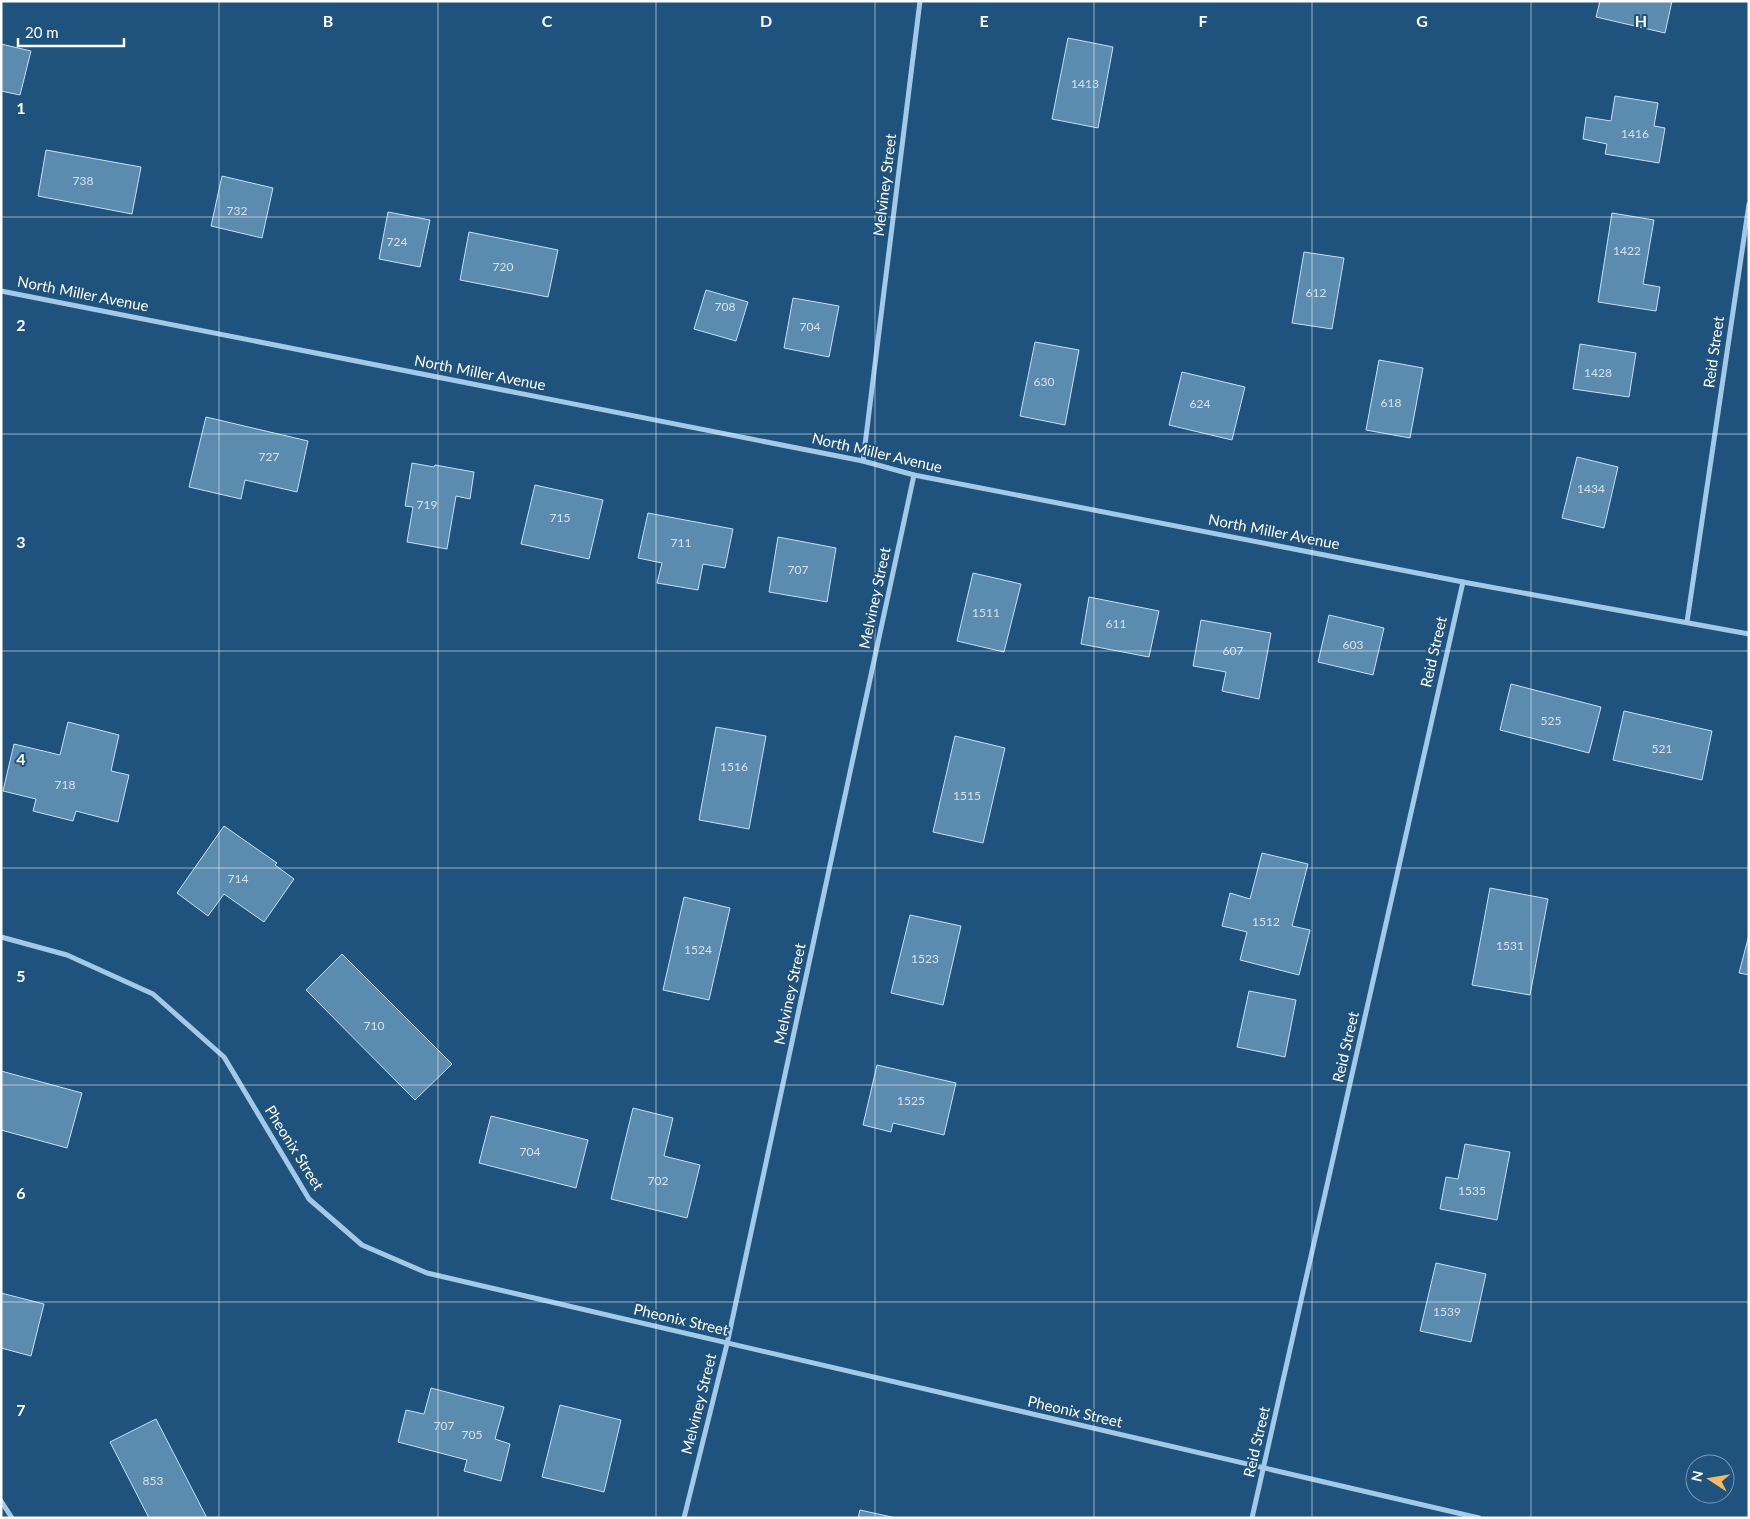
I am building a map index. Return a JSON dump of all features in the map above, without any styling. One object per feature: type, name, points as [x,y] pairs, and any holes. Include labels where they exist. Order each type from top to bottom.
[{"type":"street","name":"Melviney Street","points":[[863,461],[920,1]]},
{"type":"street","name":"Reid Street","points":[[1687,622],[1749,204]]},
{"type":"street","name":"North Miller Avenue","points":[[1,291],[863,461],[914,475],[1463,582],[1749,634]]},
{"type":"street","name":"Melviney Street","points":[[684,1518],[727,1344],[914,475]]},
{"type":"street","name":"Reid Street","points":[[1252,1518],[1463,582]]},
{"type":"street","name":"Pheonix Street","points":[[1,937],[67,955],[153,994],[224,1057],[309,1199],[362,1245],[427,1273],[1479,1518]]},
{"type":"street","points":[[1,1501],[12,1518]]},
{"type":"building","points":[[1600,1],[1672,1],[1665,33],[1596,17]]},
{"type":"building","points":[[1068,38],[1113,47],[1098,128],[1052,119]]},
{"type":"building","points":[[1,44],[31,51],[20,95],[1,91]]},
{"type":"building","points":[[1615,96],[1658,103],[1654,126],[1665,128],[1659,163],[1605,154],[1607,144],[1583,139],[1586,117],[1611,121]]},
{"type":"building","points":[[46,150],[141,167],[132,214],[38,196]]},
{"type":"building","points":[[222,176],[273,188],[262,238],[211,226]]},
{"type":"building","points":[[388,212],[430,220],[420,267],[379,259]]},
{"type":"building","points":[[1612,213],[1654,220],[1643,284],[1660,287],[1656,311],[1598,302]]},
{"type":"building","points":[[469,232],[558,250],[548,297],[460,280]]},
{"type":"building","points":[[1304,252],[1344,258],[1332,329],[1292,323]]},
{"type":"building","points":[[706,290],[748,302],[736,341],[694,329]]},
{"type":"building","points":[[793,298],[839,306],[829,357],[784,348]]},
{"type":"building","points":[[1035,342],[1079,350],[1065,425],[1020,416]]},
{"type":"building","points":[[1580,344],[1636,353],[1629,397],[1573,389]]},
{"type":"building","points":[[1379,360],[1423,368],[1410,438],[1366,430]]},
{"type":"building","points":[[1182,372],[1245,387],[1232,440],[1169,425]]},
{"type":"building","points":[[206,417],[308,441],[297,492],[245,480],[241,499],[189,487]]},
{"type":"building","points":[[1577,457],[1618,467],[1604,528],[1562,518]]},
{"type":"building","points":[[412,463],[474,472],[470,499],[456,496],[447,549],[407,542],[413,507],[405,506]]},
{"type":"building","points":[[535,485],[603,500],[589,559],[521,544]]},
{"type":"building","points":[[648,513],[733,529],[725,568],[703,564],[698,590],[657,583],[662,563],[638,558]]},
{"type":"building","points":[[778,537],[836,548],[827,602],[769,592]]},
{"type":"building","points":[[973,573],[1021,584],[1004,652],[957,641]]},
{"type":"building","points":[[1089,597],[1159,611],[1149,657],[1081,644]]},
{"type":"building","points":[[1329,615],[1384,628],[1373,675],[1318,662]]},
{"type":"building","points":[[1201,620],[1271,633],[1259,699],[1222,691],[1226,672],[1193,666]]},
{"type":"building","points":[[1511,684],[1601,707],[1589,753],[1500,730]]},
{"type":"building","points":[[1624,711],[1712,731],[1702,780],[1613,760]]},
{"type":"building","points":[[68,722],[119,735],[111,771],[129,775],[118,822],[76,811],[73,821],[33,811],[36,799],[3,791],[14,744],[60,755]]},
{"type":"building","points":[[716,727],[766,736],[749,829],[699,820]]},
{"type":"building","points":[[955,736],[1005,748],[983,843],[933,832]]},
{"type":"building","points":[[224,826],[277,863],[275,865],[294,879],[264,922],[224,894],[208,916],[177,893]]},
{"type":"building","points":[[1262,853],[1308,864],[1292,926],[1310,930],[1299,975],[1240,960],[1247,932],[1222,926],[1230,893],[1250,899]]},
{"type":"building","points":[[1490,888],[1548,899],[1530,995],[1472,985]]},
{"type":"building","points":[[684,897],[730,908],[709,1000],[663,990]]},
{"type":"building","points":[[910,915],[961,926],[943,1005],[891,993]]},
{"type":"building","points":[[1749,935],[1749,975],[1739,973]]},
{"type":"building","points":[[342,954],[452,1064],[415,1100],[306,990]]},
{"type":"building","points":[[1249,991],[1296,1000],[1285,1057],[1237,1047]]},
{"type":"building","points":[[877,1065],[956,1083],[944,1135],[893,1123],[891,1132],[863,1125]]},
{"type":"building","points":[[1,1071],[82,1093],[67,1148],[1,1130]]},
{"type":"building","points":[[633,1108],[673,1118],[664,1156],[700,1165],[687,1218],[611,1199]]},
{"type":"building","points":[[491,1116],[588,1140],[576,1188],[479,1163]]},
{"type":"building","points":[[1465,1144],[1510,1152],[1497,1220],[1440,1209],[1446,1177],[1458,1179]]},
{"type":"building","points":[[1436,1263],[1486,1274],[1471,1342],[1420,1331]]},
{"type":"building","points":[[1,1293],[44,1304],[31,1356],[1,1348]]},
{"type":"building","points":[[431,1388],[504,1407],[495,1439],[510,1444],[501,1481],[464,1471],[467,1460],[398,1442],[406,1410],[424,1414]]},
{"type":"building","points":[[560,1405],[621,1420],[604,1492],[542,1477]]},
{"type":"building","points":[[156,1419],[207,1518],[149,1518],[110,1442]]},
{"type":"building","points":[[860,1510],[896,1518],[858,1518]]}]
